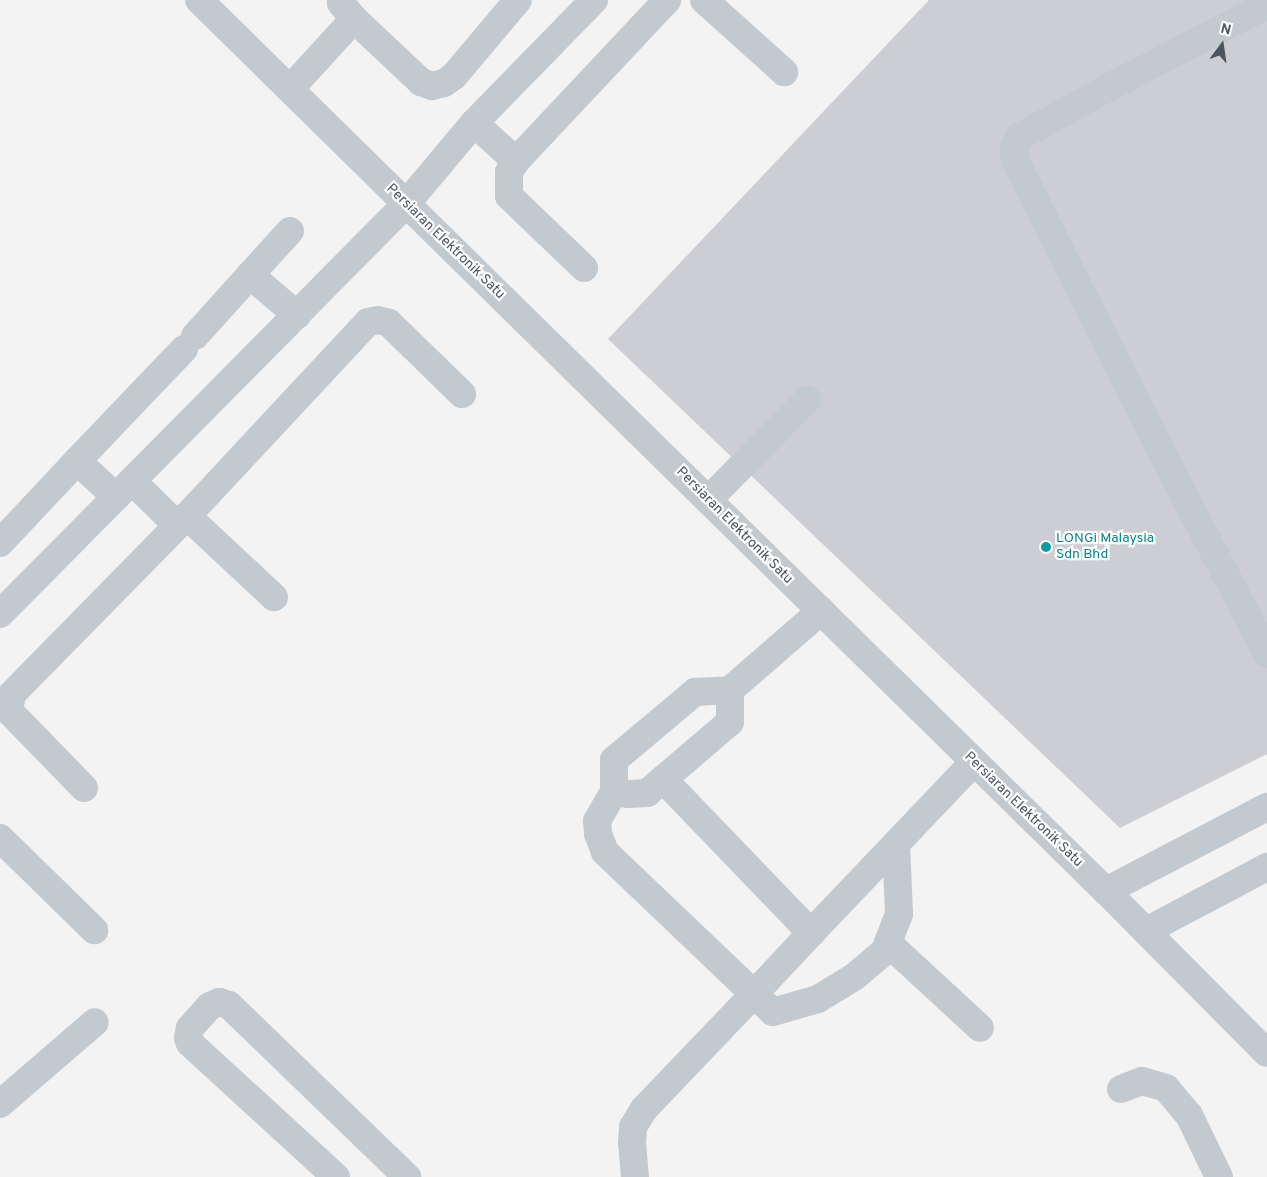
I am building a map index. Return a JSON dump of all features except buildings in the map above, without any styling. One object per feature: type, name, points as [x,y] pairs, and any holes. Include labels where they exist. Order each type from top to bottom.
[{"type":"street","name":"Persiaran Elektronik Satu","points":[[199,0],[1106,891],[1267,1053]]},
{"type":"street","points":[[290,89],[348,9],[421,82],[432,86],[444,83],[454,76],[518,0]]},
{"type":"street","points":[[0,614],[406,204],[474,123],[594,0]]},
{"type":"street","points":[[584,268],[509,196],[509,172],[516,161],[667,0]]},
{"type":"street","points":[[704,0],[784,72]]},
{"type":"street","points":[[1267,5],[1115,84],[1019,137],[1014,149],[1015,160],[1028,187],[1149,428],[1267,654]]},
{"type":"street","points":[[474,123],[516,161]]},
{"type":"street","points":[[0,544],[190,343],[290,231]]},
{"type":"street","points":[[250,275],[297,315]]},
{"type":"street","points":[[84,788],[9,711],[9,702],[12,694],[182,520],[368,322],[378,320],[389,323],[462,394]]},
{"type":"street","points":[[708,500],[808,400]]},
{"type":"street","points":[[77,461],[182,520],[274,597]]},
{"type":"street","points":[[820,611],[730,690],[706,689],[695,692],[614,760],[614,792],[597,821],[598,834],[605,852],[773,1012],[818,999],[854,977],[885,951],[899,914],[896,844]]},
{"type":"street","points":[[614,792],[629,794],[655,786],[730,722],[730,690]]},
{"type":"street","points":[[635,1177],[632,1143],[633,1127],[644,1109],[974,762]]},
{"type":"street","points":[[655,786],[811,933]]},
{"type":"street","points":[[1106,891],[1267,807]]},
{"type":"street","points":[[0,838],[94,930]]},
{"type":"street","points":[[1146,931],[1267,867]]},
{"type":"street","points":[[888,943],[980,1028]]},
{"type":"street","points":[[336,1177],[190,1043],[188,1038],[190,1028],[210,1006],[219,1002],[228,1005],[408,1177]]},
{"type":"street","points":[[0,1104],[95,1022]]},
{"type":"street","points":[[1121,1089],[1142,1081],[1166,1088],[1189,1115],[1219,1177]]},
{"type":"place","name":"LONGi Malaysia Sdn Bhd","points":[[1046,547]]}]
